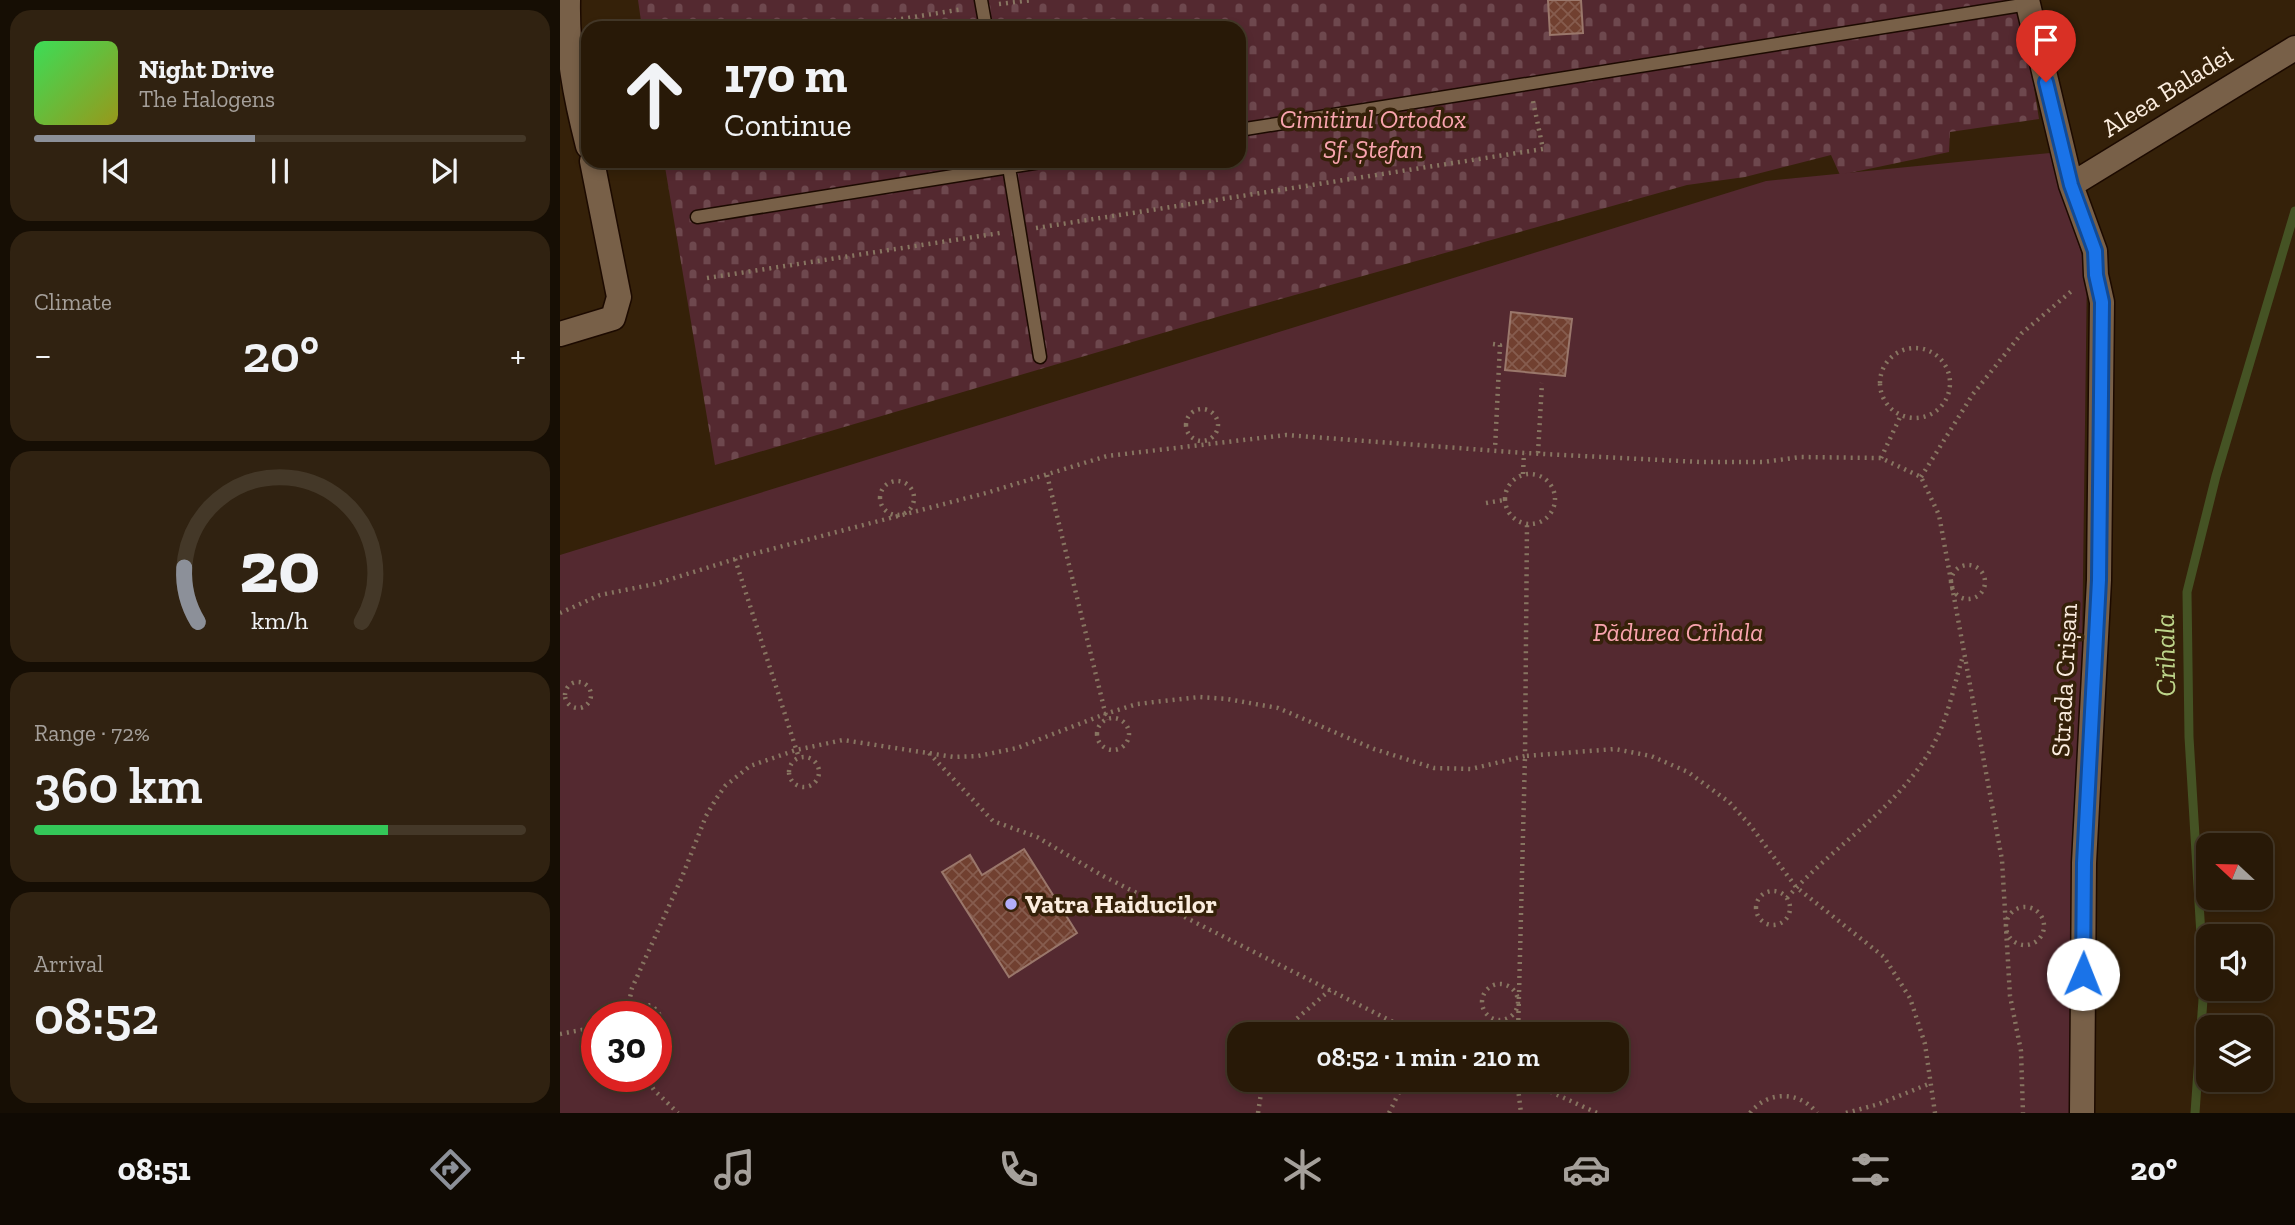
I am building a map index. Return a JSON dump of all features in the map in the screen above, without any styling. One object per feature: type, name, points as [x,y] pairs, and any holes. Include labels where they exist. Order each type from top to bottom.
[{"type":"street","points":[[568,0],[567,29],[573,86],[581,118]]},
{"type":"street","points":[[2028,2],[2075,195]]},
{"type":"street","name":"Aleea Baladei","points":[[2075,195],[2295,48]]},
{"type":"street","points":[[560,334],[613,318],[620,297],[593,168]]},
{"type":"street","name":"Strada Crișan","points":[[2075,195],[2096,263],[2102,302],[2099,580],[2084,863],[2082,1113]]},
{"type":"lane","points":[[1246,129],[2028,2]]},
{"type":"lane","points":[[982,3],[985,21]]},
{"type":"lane","points":[[697,217],[985,168]]},
{"type":"lane","points":[[1009,168],[1040,357]]},
{"type":"path","points":[[884,21],[982,3],[1033,0]]},
{"type":"path","points":[[707,278],[1543,149],[1530,83]]},
{"type":"path","points":[[1922,477],[1973,394],[2022,333],[2075,288],[2096,263]]},
{"type":"path","points":[[1493,344],[1500,345],[1495,449]]},
{"type":"path","points":[[1913,347],[1936,354],[1949,372],[1948,395],[1934,412],[1924,417],[1901,415],[1891,409],[1884,400],[1880,388],[1884,365],[1892,356],[1913,347]]},
{"type":"path","points":[[1538,453],[1542,383]]},
{"type":"path","points":[[1202,408],[1215,415],[1218,425],[1215,435],[1203,443],[1191,438],[1186,428],[1188,417],[1202,408]]},
{"type":"path","points":[[1881,458],[1901,415]]},
{"type":"path","points":[[560,613],[600,595],[655,584],[735,559],[1108,457],[1203,443],[1286,435],[1524,453],[1700,462],[1764,462],[1800,457],[1881,458],[1922,477],[1939,515],[2002,860],[2010,996],[2021,1051],[2023,1113]]},
{"type":"path","points":[[1523,474],[1524,453]]},
{"type":"path","points":[[1523,474],[1546,479],[1554,492],[1557,500],[1543,520],[1527,524],[1513,519],[1504,500],[1510,483],[1523,474]]},
{"type":"path","points":[[1047,475],[1106,717]]},
{"type":"path","points":[[902,481],[913,492],[913,503],[902,515],[891,513],[882,506],[880,500],[882,489],[891,482],[902,481]]},
{"type":"path","points":[[1486,503],[1504,500]]},
{"type":"path","points":[[1518,1022],[1527,524]]},
{"type":"path","points":[[735,559],[799,758]]},
{"type":"path","points":[[1976,566],[1983,574],[1983,590],[1974,597],[1964,598],[1952,587],[1952,576],[1959,567],[1976,566]]},
{"type":"path","points":[[1787,898],[1913,777],[1940,732],[1963,654]]},
{"type":"path","points":[[581,682],[590,690],[591,698],[586,705],[575,708],[566,700],[566,689],[572,683],[581,682]]},
{"type":"path","points":[[560,685],[566,689]]},
{"type":"path","points":[[629,1001],[632,988],[706,816],[725,786],[750,766],[796,750],[843,740],[954,757],[978,756],[1017,748],[1155,701],[1199,697],[1227,699],[1278,708],[1374,749],[1434,768],[1471,769],[1525,756],[1615,749],[1651,756],[1688,772],[1729,802],[1750,825],[1796,887],[1884,957],[1910,998],[1925,1044],[1935,1113]]},
{"type":"path","points":[[1106,717],[1117,718],[1129,729],[1129,739],[1118,750],[1107,750],[1099,743],[1097,732],[1106,717]]},
{"type":"path","points":[[929,753],[993,821],[1037,837],[1102,876],[1394,1022]]},
{"type":"path","points":[[799,758],[808,758],[818,769],[817,779],[810,786],[801,787],[790,778],[791,764],[799,758]]},
{"type":"path","points":[[1773,891],[1787,898],[1790,910],[1785,920],[1772,925],[1758,918],[1755,905],[1760,896],[1773,891]]},
{"type":"path","points":[[2020,908],[2032,909],[2041,916],[2043,922],[2039,939],[2029,945],[2012,941],[2006,931],[2010,914],[2020,908]]},
{"type":"path","points":[[1499,984],[1510,987],[1517,997],[1514,1014],[1503,1020],[1487,1015],[1481,1005],[1488,988],[1499,984]]},
{"type":"path","points":[[1293,1022],[1331,990]]},
{"type":"path","points":[[560,1034],[581,1030]]},
{"type":"path","points":[[1846,1113],[1879,1104],[1931,1083]]},
{"type":"path","points":[[656,1092],[678,1113]]},
{"type":"path","points":[[1258,1113],[1261,1092]]},
{"type":"path","points":[[1389,1113],[1399,1092]]},
{"type":"path","points":[[1518,1092],[1521,1113]]},
{"type":"path","points":[[1551,1092],[1597,1113]]},
{"type":"path","points":[[1750,1113],[1762,1102],[1784,1095],[1807,1102],[1817,1113]]},
{"type":"green space","name":"Cimitirul Ortodox Sf. Ștefan","points":[[638,0],[2020,0],[2039,119],[1950,132],[1949,152],[1840,175],[1831,155],[1745,177],[1687,185],[1224,315],[715,465],[665,168],[1246,168],[1246,21],[641,21]]},
{"type":"green space","name":"Pădurea Crihala","points":[[2050,153],[2087,271],[2076,1113],[560,1113],[560,555],[1766,181]]},
{"type":"building","points":[[1548,0],[1581,0],[1583,33],[1550,35]]},
{"type":"building","points":[[1511,312],[1572,319],[1565,376],[1505,370]]},
{"type":"building","name":"Vatra Haiducilor","points":[[1024,849],[1077,933],[1009,977],[942,872],[970,855],[982,875]]},
{"type":"waterway","name":"Crihala","points":[[2195,1113],[2204,985],[2189,737],[2187,592],[2216,476],[2295,211]]},
{"type":"place","name":"Vatra Haiducilor","points":[[1011,904]]},
{"type":"route","points":[[2046,82],[2071,185],[2095,251],[2096,275],[2102,302],[2099,580],[2084,863],[2083,974]]}]
